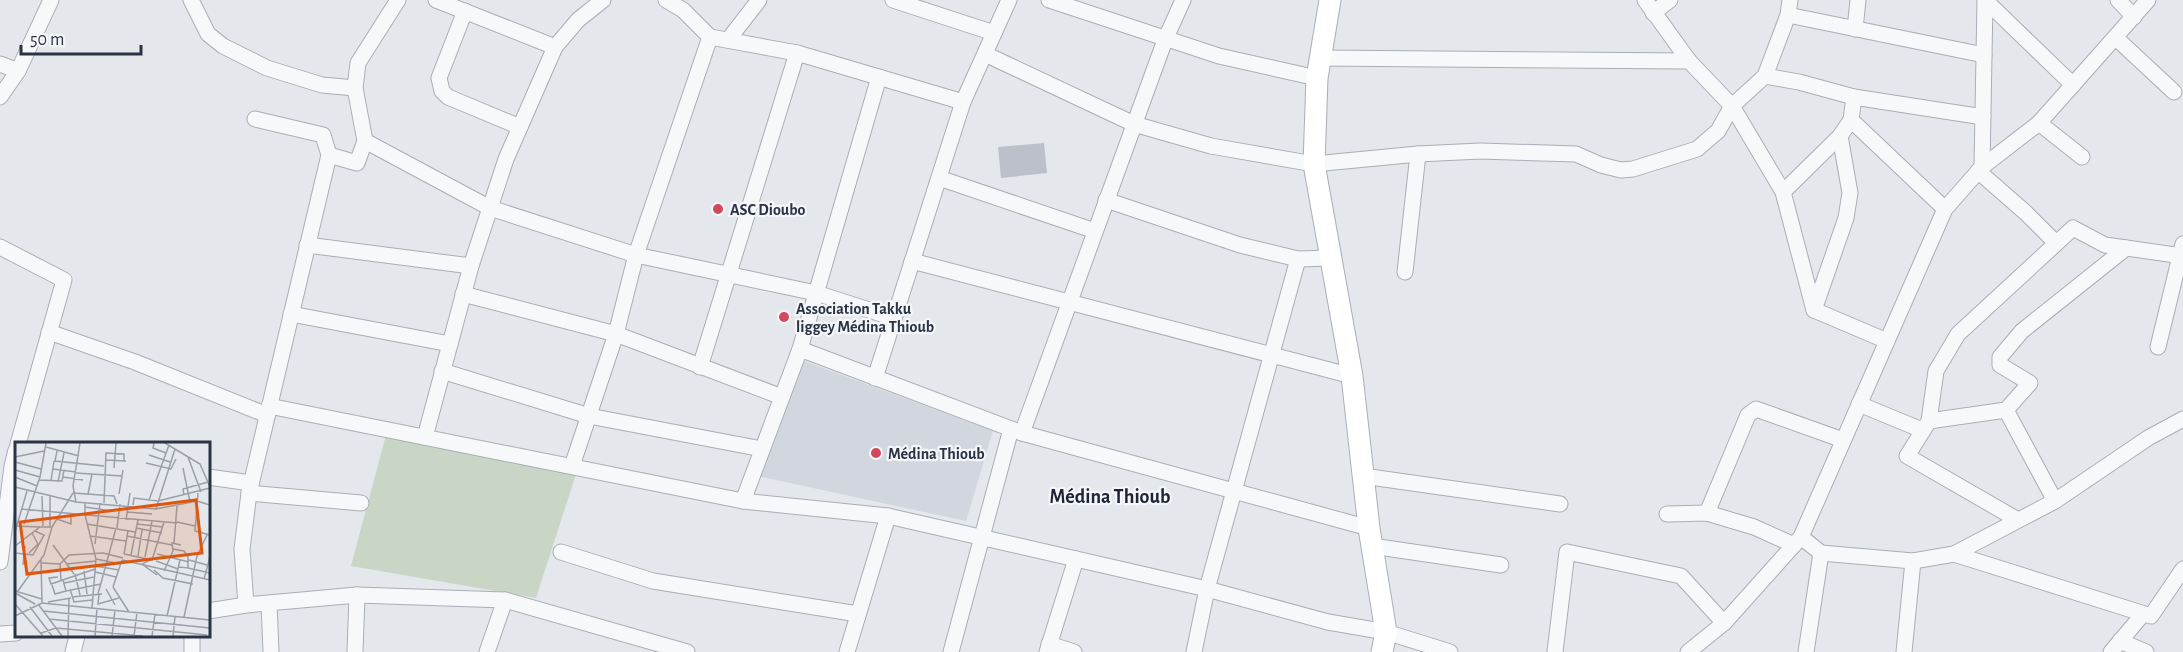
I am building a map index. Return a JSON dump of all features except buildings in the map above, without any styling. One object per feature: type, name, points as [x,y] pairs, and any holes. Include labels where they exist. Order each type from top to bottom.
[{"type":"street","points":[[0,97],[18,71],[51,0]]},
{"type":"street","points":[[190,0],[208,34],[223,46],[267,68],[322,86],[355,88]]},
{"type":"street","points":[[329,155],[357,163],[365,141],[355,88],[358,63],[398,0]]},
{"type":"street","points":[[436,0],[555,47]]},
{"type":"street","points":[[578,20],[580,0]]},
{"type":"street","points":[[424,437],[471,266],[506,159],[555,47],[578,20],[603,0]]},
{"type":"street","points":[[666,0],[683,10],[710,37],[797,53],[963,102]]},
{"type":"street","points":[[728,40],[759,0]]},
{"type":"street","points":[[893,0],[994,33]]},
{"type":"street","points":[[875,378],[963,102],[1009,0]]},
{"type":"street","points":[[1049,0],[1219,56],[1319,68],[1689,61]]},
{"type":"street","points":[[951,652],[982,537],[1017,431],[1069,303],[1165,40],[1183,0]]},
{"type":"street","points":[[1330,0],[1319,68],[1314,164],[1352,376],[1384,642]]},
{"type":"street","points":[[1670,0],[1649,7],[1689,61],[1732,106],[1783,192],[1814,310]]},
{"type":"street","points":[[1855,29],[1858,0]]},
{"type":"street","points":[[1984,0],[1980,169],[2056,243]]},
{"type":"street","points":[[1984,0],[2073,85]]},
{"type":"street","points":[[2118,0],[2134,17]]},
{"type":"street","points":[[1688,652],[1724,623],[1798,541],[1945,209],[1980,169],[2038,123],[2148,0]]},
{"type":"street","points":[[985,54],[1134,124],[1211,146],[1314,164],[1418,154],[1480,151],[1576,154],[1601,165],[1621,170],[1634,169],[1696,149],[1718,131],[1732,106],[1765,76],[1789,7],[1855,29],[1984,55]]},
{"type":"street","points":[[465,12],[439,78],[442,91],[448,97],[520,128]]},
{"type":"street","points":[[572,466],[616,334],[636,255],[710,37]]},
{"type":"street","points":[[2116,38],[2174,92]]},
{"type":"street","points":[[700,367],[797,53]]},
{"type":"street","points":[[0,64],[18,71]]},
{"type":"street","points":[[1765,76],[1799,82],[1854,97],[1983,117]]},
{"type":"street","points":[[743,501],[800,349],[879,77]]},
{"type":"street","points":[[1783,192],[1840,136],[1851,120],[1854,97]]},
{"type":"street","points":[[246,605],[242,549],[250,488],[329,155],[323,135],[255,119]]},
{"type":"street","points":[[1851,120],[1945,209]]},
{"type":"street","points":[[2038,123],[2082,157]]},
{"type":"street","points":[[1814,310],[1846,218],[1850,193],[1840,136]]},
{"type":"street","points":[[365,141],[490,208],[636,255],[816,293],[894,318]]},
{"type":"street","points":[[1405,272],[1418,154]]},
{"type":"street","points":[[939,178],[1095,231]]},
{"type":"street","points":[[1106,200],[1240,245],[1298,259],[1330,258]]},
{"type":"street","points":[[2018,520],[1907,456],[1925,425],[1936,371],[1958,334],[2073,228],[2105,245],[2182,252],[2158,346]]},
{"type":"street","points":[[307,245],[471,266]]},
{"type":"street","points":[[0,247],[64,280],[19,442]]},
{"type":"street","points":[[1859,404],[1925,425],[2006,410],[2030,383],[2000,365],[2000,357],[2022,331],[2126,248]]},
{"type":"street","points":[[1194,652],[1207,589],[1298,259]]},
{"type":"street","points":[[912,261],[1352,376]]},
{"type":"street","points":[[463,294],[616,334],[782,397]]},
{"type":"street","points":[[1814,310],[1887,341]]},
{"type":"street","points":[[291,314],[450,344]]},
{"type":"street","points":[[49,332],[268,410],[424,437],[743,501],[888,516],[1207,589],[1328,622],[1384,642],[1450,652]]},
{"type":"street","points":[[800,349],[1017,431],[1235,491],[1370,537],[1501,565]]},
{"type":"street","points":[[442,371],[589,416],[762,449]]},
{"type":"street","points":[[1707,513],[1748,415],[1756,409],[1843,440]]},
{"type":"street","points":[[2006,410],[2055,501]]},
{"type":"street","points":[[1667,514],[1707,513],[1798,541],[1821,553],[1913,561],[1954,554],[2055,501],[2148,438],[2183,419]]},
{"type":"street","points":[[0,562],[15,454]]},
{"type":"street","points":[[1363,476],[1560,504]]},
{"type":"street","points":[[210,478],[250,488],[361,503]]},
{"type":"street","points":[[847,652],[888,516]]},
{"type":"street","points":[[561,552],[653,581],[858,614]]},
{"type":"street","points":[[1555,652],[1567,552],[1681,576],[1724,623]]},
{"type":"street","points":[[1806,652],[1821,553]]},
{"type":"street","points":[[1954,554],[2151,616],[2183,569]]},
{"type":"street","points":[[1074,652],[1048,648],[1076,559]]},
{"type":"street","points":[[1904,652],[1913,561]]},
{"type":"street","points":[[210,611],[246,605],[357,595],[505,600],[687,652]]},
{"type":"street","points":[[355,652],[357,595]]},
{"type":"street","points":[[487,652],[505,600]]},
{"type":"street","points":[[269,603],[271,652]]},
{"type":"street","points":[[2143,614],[2116,646],[2146,652]]},
{"type":"street","points":[[0,634],[15,633]]},
{"type":"street","points":[[73,652],[77,637]]},
{"type":"shaded area","name":"Médina Thioub","points":[[801,360],[993,431],[966,521],[757,476]]},
{"type":"green space","points":[[386,435],[576,474],[536,598],[351,566]]},
{"type":"place","name":"ASC Dioubo","points":[[718,209]]},
{"type":"place","name":"Association Takku liggey Médina Thioub","points":[[784,317]]},
{"type":"place","name":"Médina Thioub","points":[[876,453]]},
{"type":"district","name":"Médina Thioub","points":[[1110,496]]}]
